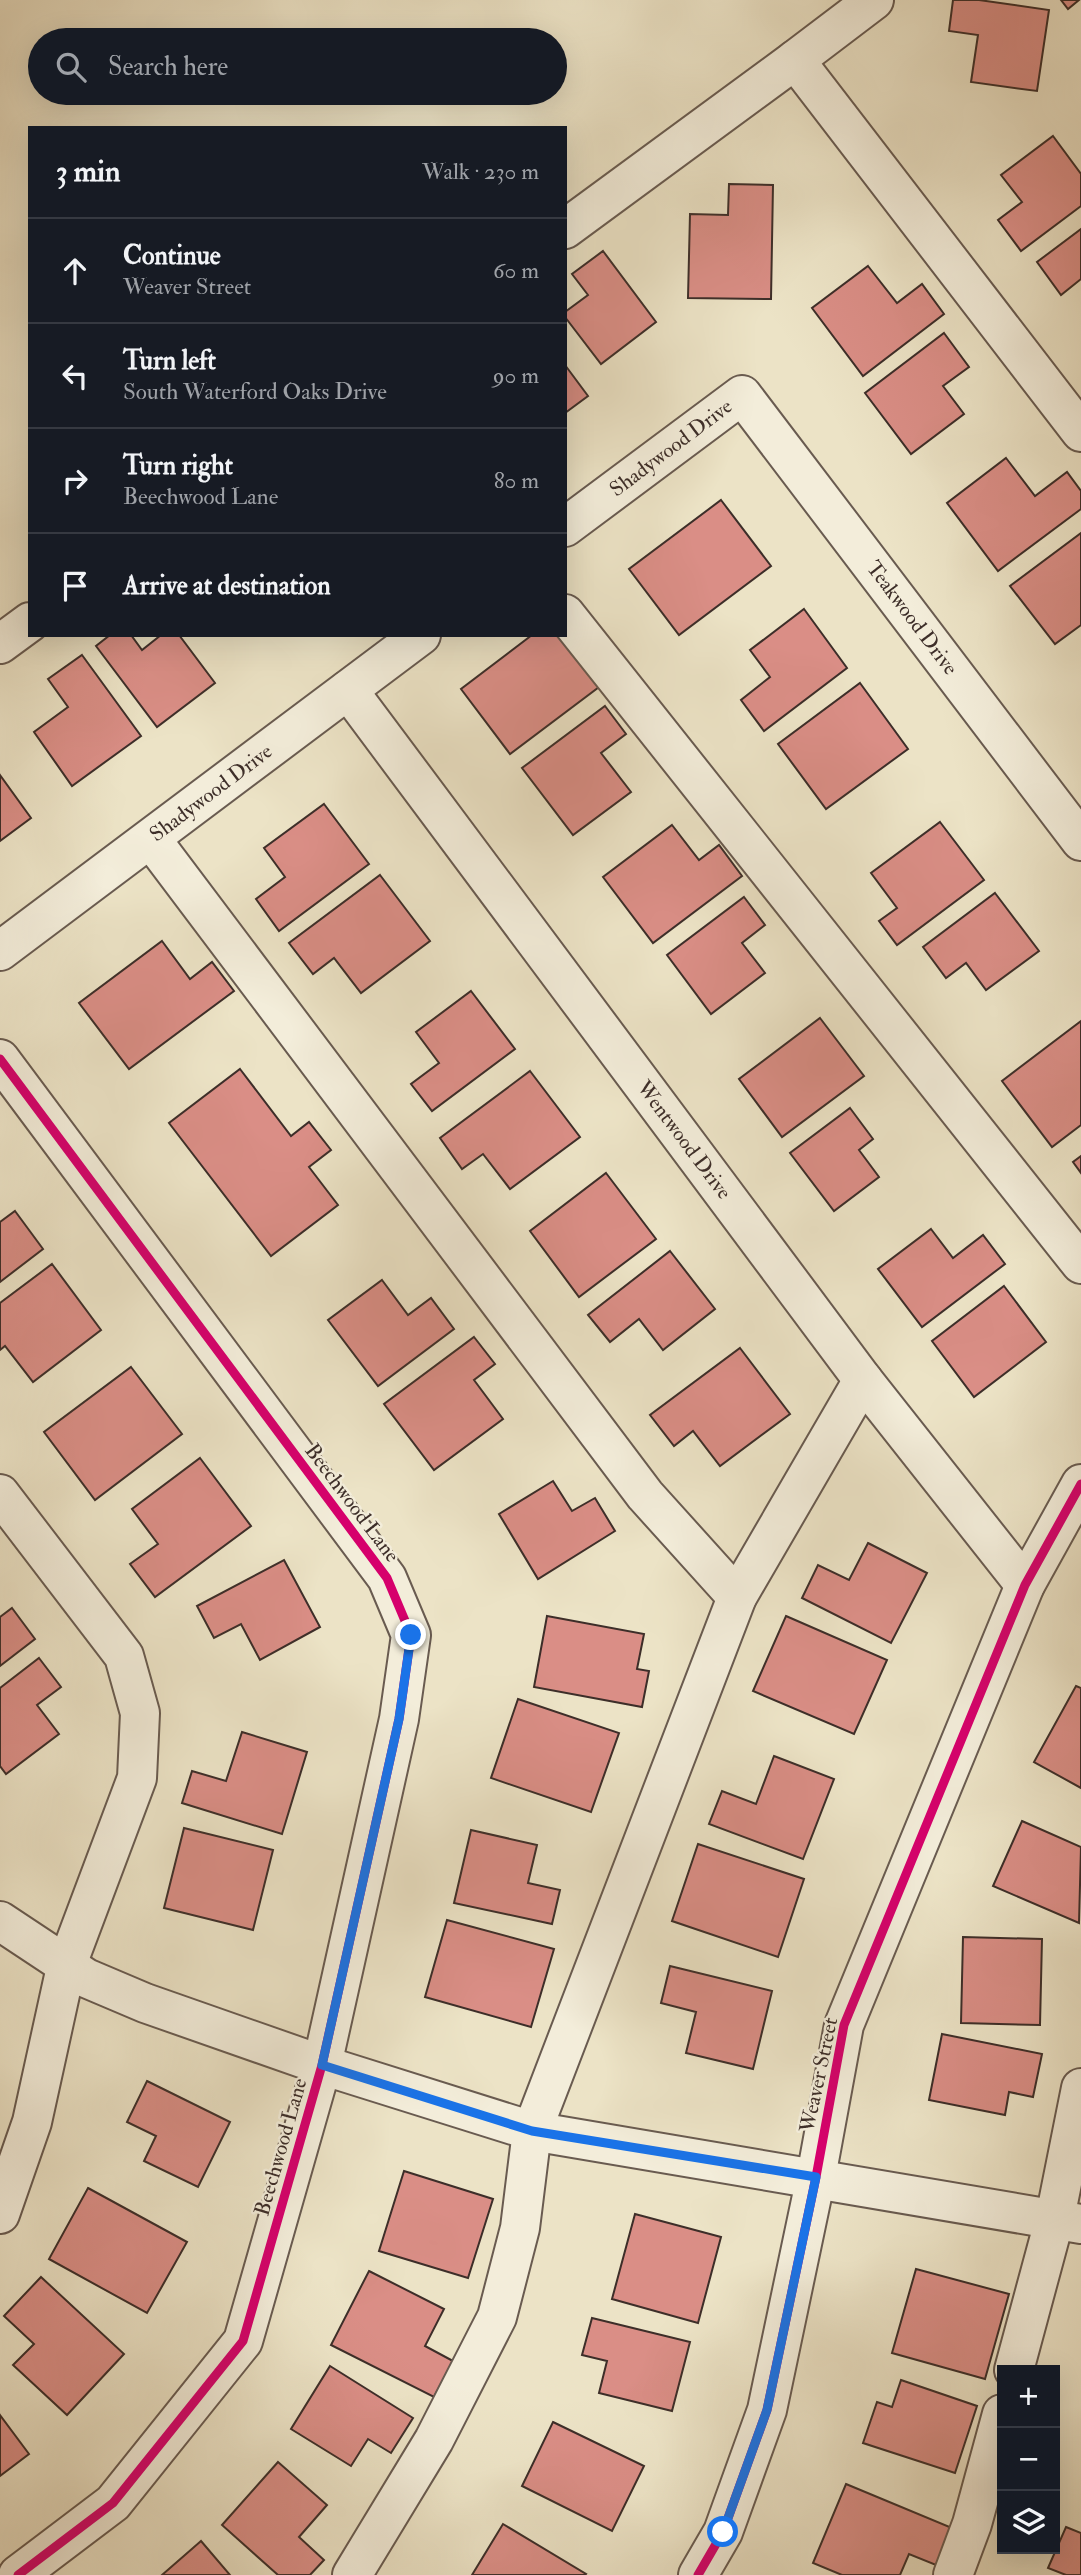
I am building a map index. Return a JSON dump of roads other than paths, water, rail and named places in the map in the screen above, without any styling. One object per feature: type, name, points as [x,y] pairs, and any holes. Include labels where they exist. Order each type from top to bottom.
[{"type":"street","points":[[567,228],[874,0]]},
{"type":"street","points":[[795,60],[1081,432]]},
{"type":"street","name":"Shadywood Drive","points":[[567,526],[742,395]]},
{"type":"street","name":"Teakwood Drive","points":[[742,395],[1081,841]]},
{"type":"street","points":[[567,617],[1081,1264]]},
{"type":"street","points":[[0,644],[28,623]]},
{"type":"street","name":"Shadywood Drive","points":[[0,951],[418,637]]},
{"type":"street","name":"Wentwood Drive","points":[[348,690],[863,1380],[1025,1585]]},
{"type":"street","points":[[150,839],[645,1495],[737,1597]]},
{"type":"street","name":"Beechwood Lane","points":[[0,1059],[387,1578],[411,1635],[399,1719],[322,2065],[243,2341],[113,2503],[18,2575]]},
{"type":"street","points":[[352,2575],[434,2440],[497,2317],[520,2228],[532,2131],[737,1597],[863,1380]]},
{"type":"street","name":"Weaver Street","points":[[698,2575],[723,2532],[767,2410],[816,2177],[844,2025],[1025,1585],[1081,1484]]},
{"type":"street","points":[[0,1494],[124,1656],[140,1713],[137,1778],[66,1967],[32,2122],[0,2214]]},
{"type":"street","points":[[0,1921],[66,1967],[145,2003],[322,2065],[532,2131],[1068,2221]]},
{"type":"street","points":[[1016,2365],[1068,2221],[1081,2088]]},
{"type":"street","points":[[953,2575],[972,2524],[998,2428]]}]
